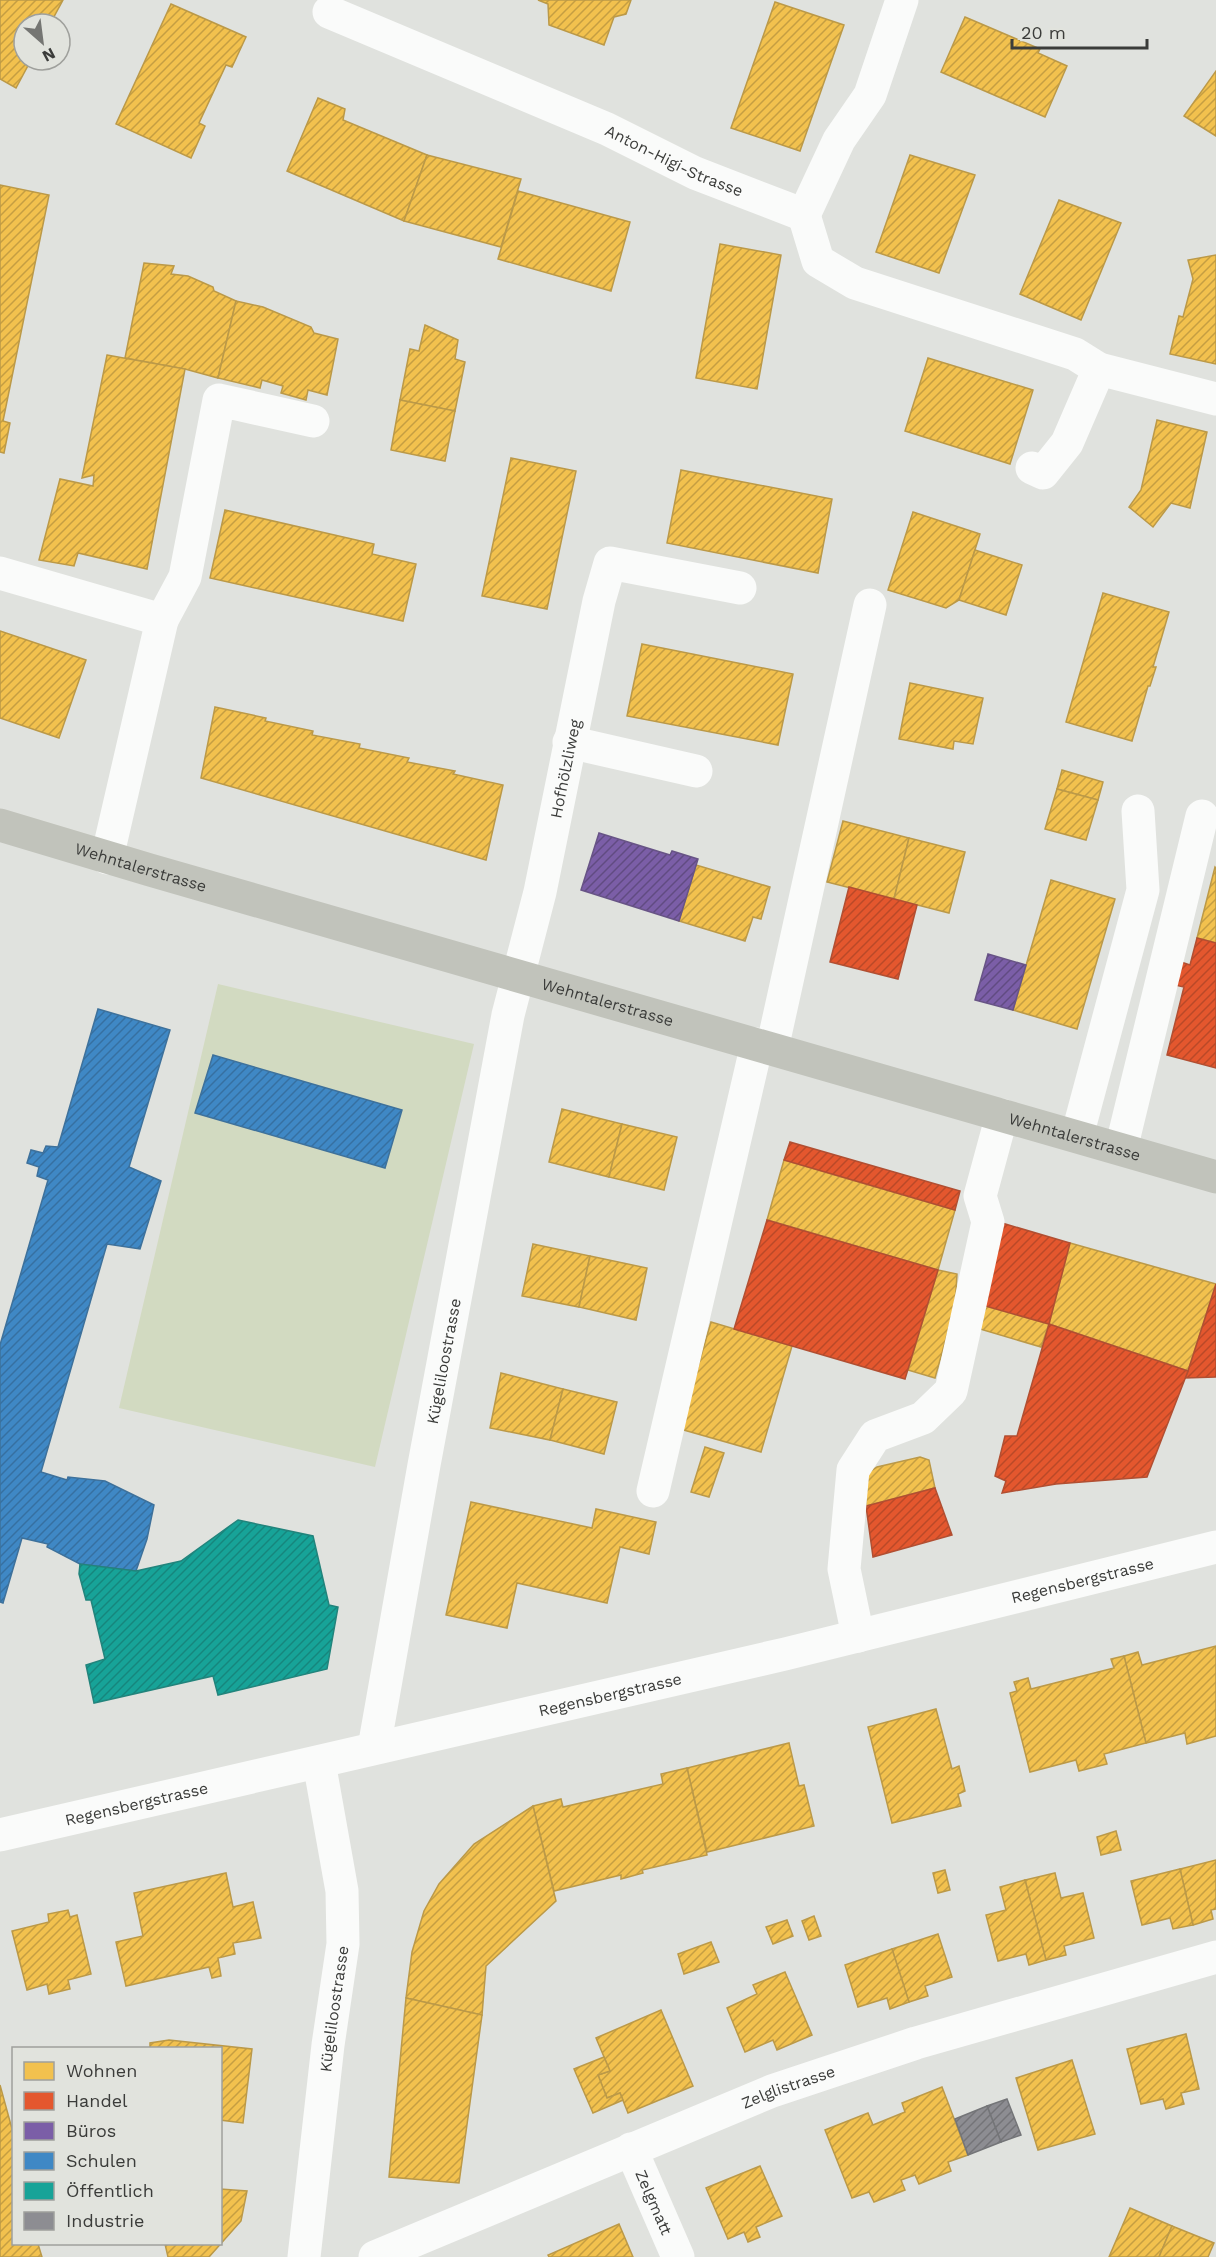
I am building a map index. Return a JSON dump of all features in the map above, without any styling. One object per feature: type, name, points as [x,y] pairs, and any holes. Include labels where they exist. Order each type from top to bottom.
[{"type":"main road","name":"Wehntalerstrasse","points":[[0,825],[107,858],[1216,1177]]},
{"type":"street","points":[[902,0],[870,95],[839,140],[804,215],[818,261],[855,283],[1076,354],[1099,369],[1216,399]]},
{"type":"street","name":"Anton-Higi-Strasse","points":[[329,12],[607,129],[695,172],[804,215]]},
{"type":"street","points":[[1032,468],[1043,473],[1067,443],[1099,369]]},
{"type":"street","points":[[107,858],[162,620],[185,577],[219,400],[313,421]]},
{"type":"street","name":"Hofhölzliweg","points":[[519,976],[540,892],[598,601],[610,563],[740,588]]},
{"type":"street","points":[[0,573],[162,620]]},
{"type":"street","points":[[653,1491],[765,1046],[870,604]]},
{"type":"street","points":[[569,742],[696,771]]},
{"type":"street","points":[[1077,1136],[1143,890],[1138,811]]},
{"type":"street","points":[[1121,1149],[1202,816]]},
{"type":"street","name":"Kügeliloostrasse","points":[[374,1748],[501,1049],[519,976]]},
{"type":"street","points":[[858,1636],[844,1569],[853,1470],[875,1436],[923,1418],[951,1391],[988,1222],[980,1196],[1002,1115]]},
{"type":"street","name":"Regensbergstrasse","points":[[0,1835],[858,1636],[1216,1547]]},
{"type":"street","name":"Kügeliloostrasse","points":[[304,2257],[328,2045],[343,1944],[342,1891],[319,1762]]},
{"type":"street","name":"Zelglistrasse","points":[[375,2257],[772,2091],[916,2043],[1216,1957]]},
{"type":"street","name":"Zelgmatt","points":[[631,2149],[678,2257]]},
{"type":"green space","points":[[218,984],[474,1044],[375,1467],[119,1408]]},
{"type":"building: Wohnen","points":[[0,0],[63,0],[56,12],[12,12],[12,72],[25,72],[16,88],[0,79]]},
{"type":"building: Wohnen","points":[[538,0],[631,0],[626,14],[614,17],[604,45],[549,25],[548,4]]},
{"type":"building: Wohnen","points":[[775,2],[844,25],[800,151],[731,128]]},
{"type":"building: Wohnen","points":[[171,4],[246,37],[232,67],[226,65],[199,123],[205,126],[191,158],[116,124]]},
{"type":"building: Wohnen","points":[[965,17],[1040,49],[1038,53],[1067,66],[1045,117],[941,72]]},
{"type":"building: Wohnen","points":[[1216,71],[1216,136],[1184,116]]},
{"type":"building: Wohnen","points":[[318,98],[345,109],[343,120],[427,155],[404,221],[287,171]]},
{"type":"building: Wohnen","points":[[427,155],[521,179],[501,247],[404,221]]},
{"type":"building: Wohnen","points":[[910,155],[975,175],[939,273],[876,252]]},
{"type":"building: Wohnen","points":[[0,185],[49,195],[3,421],[10,423],[4,453],[0,452]]},
{"type":"building: Wohnen","points":[[518,191],[630,222],[611,291],[498,259]]},
{"type":"building: Wohnen","points":[[1059,200],[1121,223],[1081,320],[1020,294]]},
{"type":"building: Wohnen","points":[[720,244],[781,255],[757,389],[696,378]]},
{"type":"building: Wohnen","points":[[1216,255],[1216,364],[1170,354],[1179,316],[1183,317],[1193,279],[1188,260]]},
{"type":"building: Wohnen","points":[[144,263],[174,266],[171,274],[188,276],[236,301],[218,378],[185,369],[125,358]]},
{"type":"building: Wohnen","points":[[236,301],[263,307],[311,327],[314,333],[338,339],[327,395],[308,390],[306,400],[281,393],[283,386],[262,380],[260,388],[218,378]]},
{"type":"building: Wohnen","points":[[425,325],[458,340],[455,359],[465,362],[455,411],[400,400],[410,349],[419,351]]},
{"type":"building: Wohnen","points":[[107,355],[185,369],[147,569],[78,553],[74,566],[39,560],[60,479],[93,486],[94,475],[82,478]]},
{"type":"building: Wohnen","points":[[928,358],[1033,390],[1010,464],[905,431]]},
{"type":"building: Wohnen","points":[[400,400],[455,411],[445,461],[391,450]]},
{"type":"building: Wohnen","points":[[1157,420],[1207,432],[1190,508],[1171,503],[1153,527],[1129,507],[1141,490]]},
{"type":"building: Wohnen","points":[[511,458],[576,471],[547,609],[482,596]]},
{"type":"building: Wohnen","points":[[681,470],[832,499],[818,573],[667,543]]},
{"type":"building: Wohnen","points":[[225,510],[374,544],[372,554],[416,564],[403,621],[210,578]]},
{"type":"building: Wohnen","points":[[913,512],[980,534],[959,600],[946,608],[888,590]]},
{"type":"building: Wohnen","points":[[975,550],[1022,565],[1006,615],[959,600]]},
{"type":"building: Wohnen","points":[[1103,593],[1169,612],[1153,667],[1156,667],[1132,741],[1066,722]]},
{"type":"building: Wohnen","points":[[0,631],[86,660],[59,738],[0,718]]},
{"type":"building: Wohnen","points":[[642,644],[793,674],[778,745],[627,716]]},
{"type":"building: Wohnen","points":[[910,683],[983,698],[973,744],[954,741],[953,749],[899,739]]},
{"type":"building: Wohnen","points":[[215,707],[313,731],[312,735],[360,744],[359,748],[409,758],[407,762],[455,771],[453,774],[503,785],[486,860],[201,778]]},
{"type":"building: Wohnen","points":[[1062,770],[1103,782],[1098,800],[1057,789]]},
{"type":"building: Wohnen","points":[[1057,789],[1098,800],[1086,840],[1045,829]]},
{"type":"building: Wohnen","points":[[843,821],[909,838],[894,899],[827,882]]},
{"type":"building: Wohnen","points":[[909,838],[965,852],[949,913],[894,899]]},
{"type":"building: Wohnen","points":[[696,865],[770,887],[761,919],[753,917],[745,941],[679,921]]},
{"type":"building: Wohnen","points":[[1216,868],[1216,943],[1197,938]]},
{"type":"building: Wohnen","points":[[1051,880],[1115,899],[1077,1029],[1013,1010]]},
{"type":"building: Wohnen","points":[[562,1109],[622,1124],[609,1177],[549,1162]]},
{"type":"building: Wohnen","points":[[622,1124],[677,1137],[664,1190],[609,1177]]},
{"type":"building: Wohnen","points":[[784,1160],[955,1210],[938,1270],[767,1220]]},
{"type":"building: Wohnen","points":[[1070,1243],[1216,1284],[1188,1371],[1049,1324]]},
{"type":"building: Wohnen","points":[[533,1244],[590,1256],[579,1307],[522,1296]]},
{"type":"building: Wohnen","points":[[590,1256],[647,1268],[636,1320],[579,1307]]},
{"type":"building: Wohnen","points":[[938,1270],[957,1274],[955,1306],[935,1378],[908,1370]]},
{"type":"building: Wohnen","points":[[982,1305],[1049,1324],[1041,1347],[980,1329]]},
{"type":"building: Wohnen","points":[[711,1322],[792,1346],[761,1452],[680,1429]]},
{"type":"building: Wohnen","points":[[501,1373],[563,1389],[550,1440],[490,1428]]},
{"type":"building: Wohnen","points":[[563,1389],[617,1402],[604,1454],[550,1440]]},
{"type":"building: Wohnen","points":[[705,1447],[724,1453],[709,1497],[691,1492]]},
{"type":"building: Wohnen","points":[[920,1457],[929,1460],[935,1488],[866,1506],[866,1474],[877,1467]]},
{"type":"building: Wohnen","points":[[471,1502],[592,1528],[596,1509],[656,1522],[649,1554],[620,1547],[607,1603],[517,1583],[507,1628],[446,1615]]},
{"type":"building: Wohnen","points":[[1216,1646],[1216,1736],[1187,1744],[1185,1733],[1146,1743],[1124,1656],[1138,1652],[1142,1665]]},
{"type":"building: Wohnen","points":[[1124,1656],[1146,1743],[1104,1754],[1107,1764],[1079,1771],[1076,1760],[1030,1772],[1010,1693],[1017,1691],[1014,1682],[1028,1678],[1031,1689],[1114,1668],[1111,1659]]},
{"type":"building: Wohnen","points":[[936,1709],[952,1769],[959,1766],[965,1791],[958,1794],[961,1806],[892,1823],[868,1727]]},
{"type":"building: Wohnen","points":[[789,1743],[799,1786],[804,1785],[814,1826],[707,1852],[687,1768]]},
{"type":"building: Wohnen","points":[[687,1768],[707,1855],[642,1870],[643,1873],[621,1879],[621,1875],[554,1891],[533,1806],[561,1799],[563,1807],[663,1784],[661,1774]]},
{"type":"building: Wohnen","points":[[533,1806],[556,1901],[486,1966],[482,2015],[406,1998],[412,1952],[424,1911],[439,1884],[474,1844]]},
{"type":"building: Wohnen","points":[[1116,1831],[1121,1850],[1101,1855],[1097,1837]]},
{"type":"building: Wohnen","points":[[1216,1860],[1216,1909],[1211,1910],[1213,1919],[1193,1925],[1180,1869]]},
{"type":"building: Wohnen","points":[[1180,1869],[1193,1925],[1173,1929],[1170,1918],[1142,1925],[1131,1881]]},
{"type":"building: Wohnen","points":[[945,1870],[950,1890],[938,1893],[933,1873]]},
{"type":"building: Wohnen","points":[[226,1873],[233,1907],[253,1902],[261,1938],[233,1943],[235,1954],[218,1958],[221,1976],[212,1978],[209,1967],[126,1986],[116,1942],[143,1936],[134,1893]]},
{"type":"building: Wohnen","points":[[1055,1873],[1061,1898],[1083,1893],[1094,1938],[1064,1946],[1066,1955],[1046,1960],[1025,1880]]},
{"type":"building: Wohnen","points":[[1025,1880],[1046,1960],[1029,1965],[1026,1954],[998,1961],[986,1915],[1006,1910],[1000,1887]]},
{"type":"building: Wohnen","points":[[68,1910],[70,1917],[77,1915],[91,1974],[68,1980],[70,1989],[49,1994],[47,1984],[27,1990],[12,1931],[49,1922],[48,1914]]},
{"type":"building: Wohnen","points":[[814,1916],[821,1936],[809,1940],[802,1921]]},
{"type":"building: Wohnen","points":[[787,1920],[793,1936],[773,1944],[766,1927]]},
{"type":"building: Wohnen","points":[[938,1934],[952,1977],[925,1986],[928,1996],[909,2002],[892,1949]]},
{"type":"building: Wohnen","points":[[711,1942],[719,1962],[684,1974],[678,1954]]},
{"type":"building: Wohnen","points":[[892,1949],[909,2002],[890,2009],[887,1998],[858,2007],[845,1965]]},
{"type":"building: Wohnen","points":[[785,1972],[812,2035],[777,2050],[773,2040],[745,2052],[727,2008],[757,1994],[753,1985]]},
{"type":"building: Wohnen","points":[[406,1998],[482,2015],[459,2183],[389,2177]]},
{"type":"building: Wohnen","points":[[661,2010],[693,2086],[628,2113],[620,2093],[607,2098],[598,2075],[610,2071],[596,2038]]},
{"type":"building: Wohnen","points":[[1186,2034],[1199,2089],[1181,2093],[1184,2104],[1166,2109],[1163,2099],[1141,2104],[1127,2049]]},
{"type":"building: Wohnen","points":[[169,2040],[252,2049],[243,2123],[222,2120],[222,2047],[150,2047],[150,2043]]},
{"type":"building: Wohnen","points":[[604,2057],[610,2071],[598,2075],[607,2098],[620,2093],[623,2100],[593,2113],[574,2069]]},
{"type":"building: Wohnen","points":[[1072,2060],[1095,2134],[1038,2150],[1016,2078]]},
{"type":"building: Wohnen","points":[[0,2085],[12,2129],[12,2245],[38,2245],[42,2257],[0,2257]]},
{"type":"building: Wohnen","points":[[942,2087],[968,2155],[948,2162],[951,2171],[919,2184],[915,2175],[901,2180],[905,2190],[874,2202],[869,2192],[852,2198],[825,2130],[868,2113],[873,2125],[905,2112],[902,2103]]},
{"type":"building: Wohnen","points":[[760,2166],[782,2216],[756,2227],[760,2237],[748,2242],[744,2232],[728,2239],[706,2188]]},
{"type":"building: Wohnen","points":[[222,2189],[247,2191],[241,2221],[222,2242]]},
{"type":"building: Wohnen","points":[[1130,2208],[1172,2226],[1159,2257],[1109,2257]]},
{"type":"building: Wohnen","points":[[619,2224],[633,2257],[549,2257],[548,2255]]},
{"type":"building: Wohnen","points":[[1172,2226],[1214,2243],[1208,2257],[1159,2257]]},
{"type":"building: Wohnen","points":[[165,2245],[220,2245],[209,2257],[168,2257]]},
{"type":"building: Handel","points":[[849,887],[917,905],[898,979],[830,962]]},
{"type":"building: Handel","points":[[1197,938],[1216,943],[1216,1068],[1167,1055],[1184,987],[1175,985],[1181,962],[1190,965]]},
{"type":"building: Handel","points":[[790,1142],[960,1191],[955,1210],[784,1160]]},
{"type":"building: Handel","points":[[767,1220],[938,1270],[905,1379],[734,1329]]},
{"type":"building: Handel","points":[[1002,1223],[1070,1243],[1049,1324],[982,1305]]},
{"type":"building: Handel","points":[[1216,1284],[1216,1377],[1185,1378],[1188,1371]]},
{"type":"building: Handel","points":[[1049,1324],[1188,1371],[1147,1477],[1056,1484],[1002,1493],[1006,1481],[995,1476],[1005,1436],[1017,1436]]},
{"type":"building: Handel","points":[[935,1488],[952,1535],[873,1557],[866,1506]]},
{"type":"building: Büros","points":[[599,833],[670,855],[672,851],[698,859],[679,921],[581,890]]},
{"type":"building: Büros","points":[[988,954],[1026,965],[1013,1010],[975,1000]]},
{"type":"building: Schulen","points":[[98,1009],[170,1030],[129,1167],[161,1181],[140,1249],[107,1244],[41,1472],[67,1480],[68,1477],[105,1481],[154,1505],[147,1539],[136,1571],[80,1564],[47,1547],[48,1544],[22,1538],[3,1603],[0,1602],[0,1345],[48,1180],[37,1176],[39,1167],[27,1163],[31,1150],[43,1153],[46,1146],[58,1147]]},
{"type":"building: Schulen","points":[[213,1055],[402,1110],[385,1168],[195,1113]]},
{"type":"building: Öffentlich","points":[[238,1520],[313,1536],[329,1605],[338,1607],[327,1669],[218,1695],[213,1676],[94,1703],[86,1665],[105,1659],[91,1600],[86,1600],[79,1574],[80,1564],[136,1571],[181,1561]]},
{"type":"building: Industrie","points":[[1007,2099],[1021,2135],[1001,2142],[987,2106]]},
{"type":"building: Industrie","points":[[987,2106],[1001,2142],[968,2155],[955,2119]]}]
